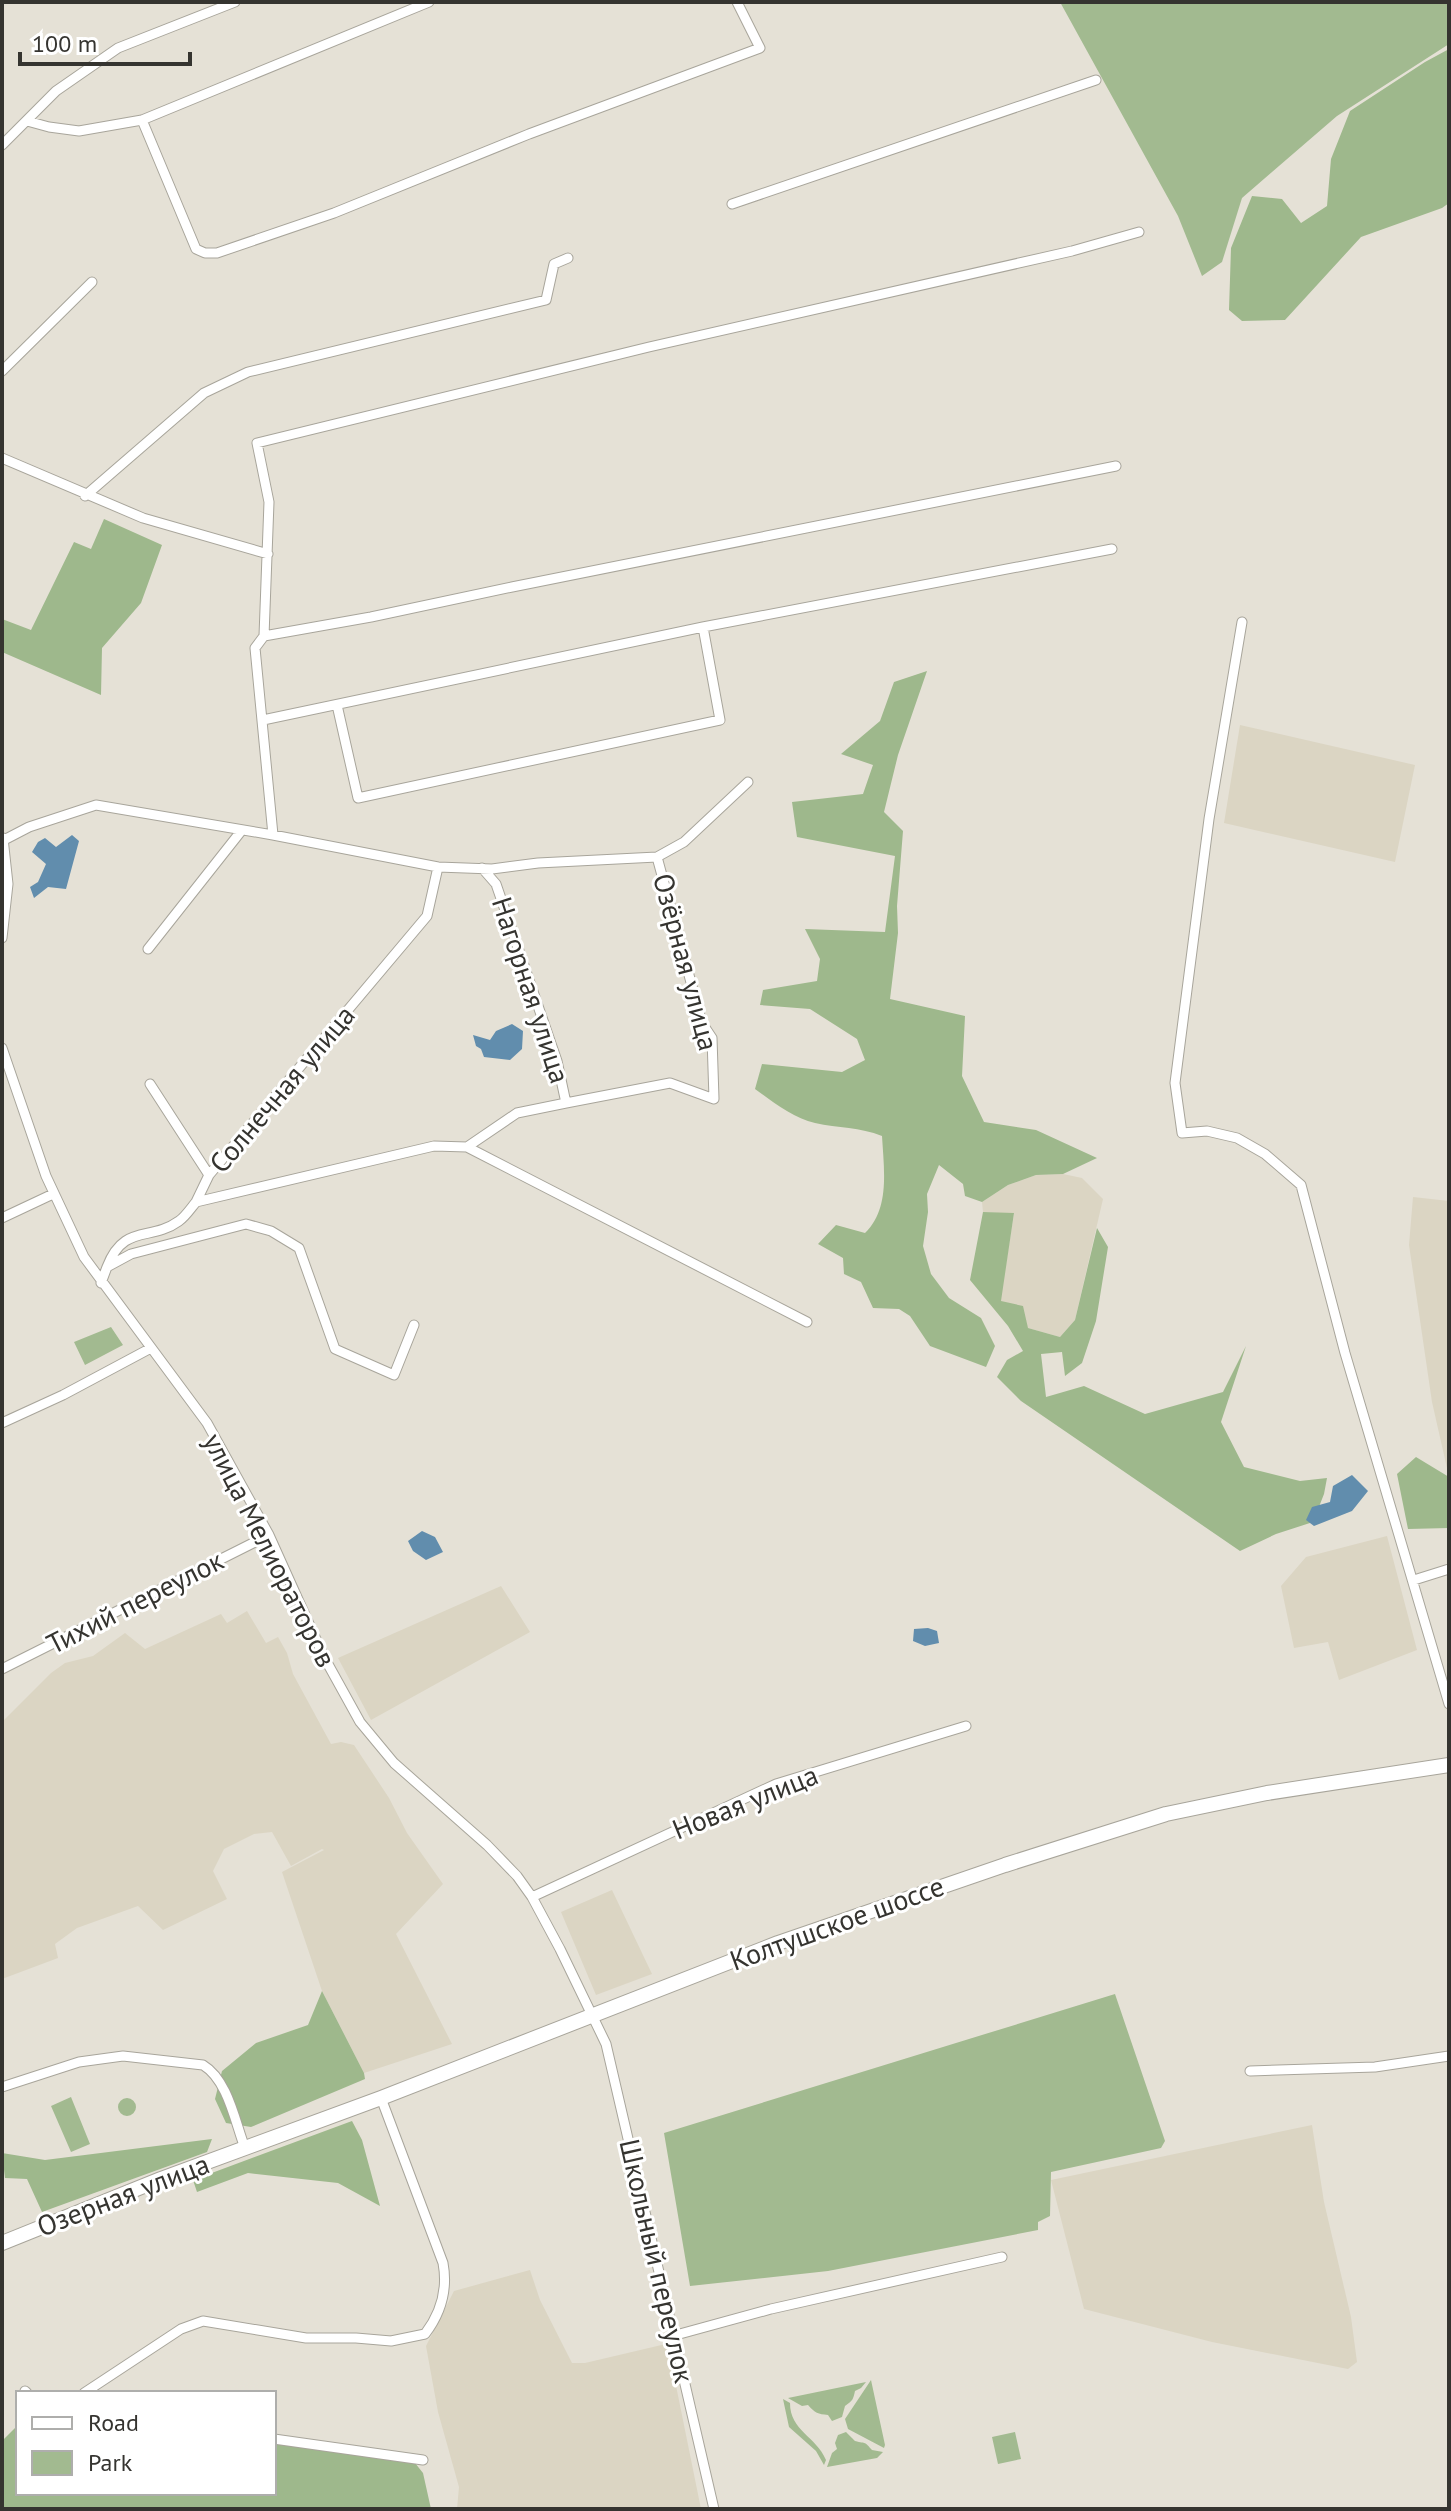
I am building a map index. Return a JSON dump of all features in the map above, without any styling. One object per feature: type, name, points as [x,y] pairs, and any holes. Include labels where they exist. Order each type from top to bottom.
[{"type":"main road","name":"Колтушское шоссе","points":[[245,2148],[778,1943],[1120,1827],[1267,1793],[1449,1765]]},
{"type":"main road","name":"Озерная улица","points":[[2,2243],[245,2148]]},
{"type":"street","points":[[2,145],[56,91],[118,48],[235,2]]},
{"type":"street","points":[[27,121],[79,131],[142,120],[429,2]]},
{"type":"street","points":[[142,120],[196,249],[217,253],[334,213],[529,134],[760,48],[737,2]]},
{"type":"street","points":[[732,204],[1096,80]]},
{"type":"street","points":[[273,835],[255,648],[264,636],[269,502],[257,443],[649,347],[1072,251],[1139,232]]},
{"type":"street","points":[[85,496],[204,393],[248,372],[546,300],[554,264],[568,258]]},
{"type":"street","points":[[2,371],[92,282]]},
{"type":"street","points":[[2,458],[85,496],[143,518],[268,554]]},
{"type":"street","points":[[264,636],[1116,466]]},
{"type":"street","points":[[263,720],[703,627],[1112,549]]},
{"type":"street","points":[[1242,622],[1209,819],[1178,1053],[1175,1083],[1182,1133],[1207,1131],[1237,1138],[1265,1154],[1301,1185],[1345,1353],[1449,1704]]},
{"type":"street","points":[[337,705],[358,798],[720,720],[703,627]]},
{"type":"street","points":[[657,857],[684,842],[748,782]]},
{"type":"street","name":"Озёрная улица","points":[[3,838],[96,805],[438,867],[482,868],[657,857],[702,1023],[712,1038],[714,1099],[670,1083],[566,1103]]},
{"type":"street","points":[[148,949],[242,830]]},
{"type":"street","points":[[2,938],[8,884],[3,838]]},
{"type":"street","name":"Солнечная улица","points":[[196,1202],[209,1175],[427,916],[438,867]]},
{"type":"street","name":"Нагорная улица","points":[[467,1147],[517,1113],[566,1103],[557,1061],[496,884],[482,868]]},
{"type":"street","name":"улица Мелиораторов","points":[[2,1048],[53,1194],[84,1257],[207,1423],[269,1535],[324,1657],[360,1722],[394,1763],[487,1845],[517,1876],[532,1897],[592,2015]]},
{"type":"street","points":[[150,1084],[209,1175]]},
{"type":"street","name":"Солнечная улица","points":[[196,1202],[434,1146],[467,1147]]},
{"type":"street","points":[[467,1147],[807,1322]]},
{"type":"street","points":[[2,1218],[53,1194]]},
{"type":"street","points":[[101,1283],[113,1252],[123,1241],[178,1222],[196,1202]]},
{"type":"street","points":[[107,1267],[131,1254],[246,1224],[271,1231],[299,1248],[335,1349],[394,1375],[414,1325]]},
{"type":"street","points":[[2,1423],[63,1395],[151,1348]]},
{"type":"street","name":"Тихий переулок","points":[[2,1669],[269,1535]]},
{"type":"street","points":[[1414,1580],[1449,1569]]},
{"type":"street","name":"Новая улица","points":[[532,1897],[776,1784],[966,1726]]},
{"type":"street","name":"Школьный переулок","points":[[592,2015],[606,2044],[714,2509]]},
{"type":"street","points":[[2,2087],[79,2062],[123,2056],[203,2065],[213,2071],[221,2083],[245,2148]]},
{"type":"street","points":[[1250,2071],[1375,2067],[1449,2056]]},
{"type":"street","points":[[87,2391],[181,2329],[203,2321],[306,2338],[391,2341],[425,2334],[437,2318],[446,2281],[443,2263],[381,2098]]},
{"type":"street","points":[[676,2335],[771,2309],[1002,2257]]},
{"type":"street","points":[[276,2439],[423,2460]]},
{"type":"shaded area","points":[[1240,725],[1415,765],[1395,862],[1224,823]]},
{"type":"shaded area","points":[[1063,1174],[1082,1178],[1103,1199],[1075,1320],[1060,1337],[1028,1328],[1000,1301],[1014,1214],[983,1212],[982,1202],[1008,1185],[1036,1175]]},
{"type":"shaded area","points":[[1413,1197],[1449,1201],[1449,1477],[1432,1402],[1409,1245]]},
{"type":"shaded area","points":[[1387,1536],[1417,1650],[1339,1680],[1328,1642],[1294,1648],[1281,1586],[1306,1557]]},
{"type":"shaded area","points":[[501,1586],[530,1632],[371,1720],[338,1658]]},
{"type":"shaded area","points":[[247,1611],[266,1643],[278,1637],[293,1674],[331,1744],[341,1742],[354,1745],[389,1798],[407,1833],[443,1884],[396,1934],[452,2044],[364,2073],[322,1991],[282,1872],[324,1850],[291,1866],[272,1832],[254,1834],[224,1849],[213,1871],[227,1899],[163,1930],[138,1906],[77,1928],[55,1944],[58,1958],[2,1979],[2,1722],[51,1673],[65,1663],[93,1656],[125,1633],[145,1649],[221,1614],[227,1623]]},
{"type":"shaded area","points":[[612,1890],[652,1974],[596,1995],[561,1912]]},
{"type":"shaded area","points":[[1312,2125],[1324,2202],[1351,2317],[1357,2362],[1348,2369],[1212,2342],[1084,2309],[1051,2180]]},
{"type":"shaded area","points":[[530,2270],[540,2300],[572,2363],[585,2363],[670,2343],[701,2509],[457,2509],[459,2487],[438,2412],[426,2346],[454,2291]]},
{"type":"green space","points":[[1060,2],[1449,2],[1449,44],[1337,116],[1242,198],[1222,262],[1202,276],[1178,216]]},
{"type":"green space","points":[[1449,49],[1449,203],[1361,237],[1285,320],[1242,321],[1229,310],[1231,248],[1252,196],[1282,199],[1301,223],[1327,206],[1331,159],[1350,111]]},
{"type":"green space","points":[[104,519],[162,545],[141,603],[102,648],[101,695],[2,652],[2,619],[31,630],[74,542],[91,549]]},
{"type":"green space","points":[[927,671],[898,755],[884,812],[903,831],[898,933],[890,999],[965,1016],[962,1076],[984,1122],[1036,1130],[1097,1158],[1063,1174],[1036,1175],[1008,1185],[982,1202],[965,1196],[963,1184],[939,1165],[927,1194],[923,1246],[931,1274],[949,1298],[981,1318],[995,1346],[986,1367],[930,1346],[910,1316],[899,1309],[873,1308],[861,1282],[844,1274],[843,1258],[818,1244],[836,1225],[865,1233],[873,1223],[884,1188],[882,1136],[807,1121],[755,1089],[762,1064],[842,1072],[865,1060],[857,1039],[810,1009],[760,1005],[763,990],[817,981],[820,959],[805,929],[885,932],[895,856],[797,837],[792,802],[863,794],[873,765],[841,754],[880,721],[894,682]]},
{"type":"green space","points":[[983,1212],[1014,1213],[1001,1301],[1023,1306],[1028,1328],[1060,1337],[1075,1320],[1097,1228],[1108,1247],[1096,1321],[1082,1363],[1065,1376],[1062,1352],[1041,1354],[1046,1397],[1084,1386],[1145,1414],[1223,1392],[1246,1346],[1221,1422],[1244,1467],[1300,1481],[1327,1478],[1313,1522],[1276,1534],[1240,1551],[1021,1401],[997,1377],[1007,1360],[1023,1351],[1008,1326],[970,1280]]},
{"type":"green space","points":[[111,1327],[123,1345],[85,1365],[74,1342]]},
{"type":"green space","points":[[1416,1457],[1449,1477],[1449,1528],[1408,1529],[1397,1474]]},
{"type":"green space","points":[[322,1991],[365,2079],[251,2127],[226,2123],[215,2099],[222,2071],[256,2043],[308,2025]]},
{"type":"green space","points":[[1115,1994],[1165,2141],[1161,2148],[1051,2172],[1050,2216],[1038,2222],[1038,2230],[828,2271],[690,2286],[664,2133]]},
{"type":"green space","points":[[71,2097],[90,2144],[71,2152],[51,2106]]},
{"type":"green space","points":[[127,2098],[134,2100],[134,2114],[127,2116],[120,2114],[118,2107],[120,2100]]},
{"type":"green space","points":[[352,2121],[362,2140],[380,2206],[338,2183],[248,2173],[197,2192],[193,2180]]},
{"type":"green space","points":[[212,2139],[207,2152],[42,2212],[27,2179],[5,2178],[2,2153],[45,2160]]},
{"type":"green space","points":[[871,2380],[884,2448],[848,2429],[845,2419]]},
{"type":"green space","points":[[866,2382],[855,2391],[842,2417],[832,2421],[828,2415],[817,2413],[808,2405],[802,2406],[788,2398]]},
{"type":"green space","points":[[783,2399],[790,2403],[791,2413],[799,2427],[822,2452],[826,2460],[824,2465],[816,2451],[789,2427]]},
{"type":"green space","points":[[16,2427],[16,2495],[276,2495],[276,2443],[415,2463],[423,2473],[431,2509],[2,2509],[2,2441]]},
{"type":"green space","points":[[846,2432],[855,2441],[883,2452],[877,2458],[827,2467],[832,2453],[837,2449],[835,2443],[838,2435]]},
{"type":"green space","points":[[1015,2432],[1021,2459],[998,2464],[992,2437]]},
{"type":"water","points":[[72,835],[79,841],[66,889],[48,887],[34,898],[30,887],[38,882],[46,864],[32,852],[38,842],[45,838],[56,847]]},
{"type":"water","points":[[512,1024],[523,1031],[522,1049],[510,1060],[484,1057],[473,1035],[490,1040],[496,1031]]},
{"type":"water","points":[[1352,1475],[1368,1491],[1352,1511],[1314,1526],[1306,1520],[1312,1507],[1330,1502],[1333,1486]]},
{"type":"water","points":[[422,1531],[435,1537],[443,1552],[426,1560],[413,1551],[408,1541]]},
{"type":"water","points":[[914,1629],[937,1631],[939,1643],[925,1646],[913,1641]]}]
